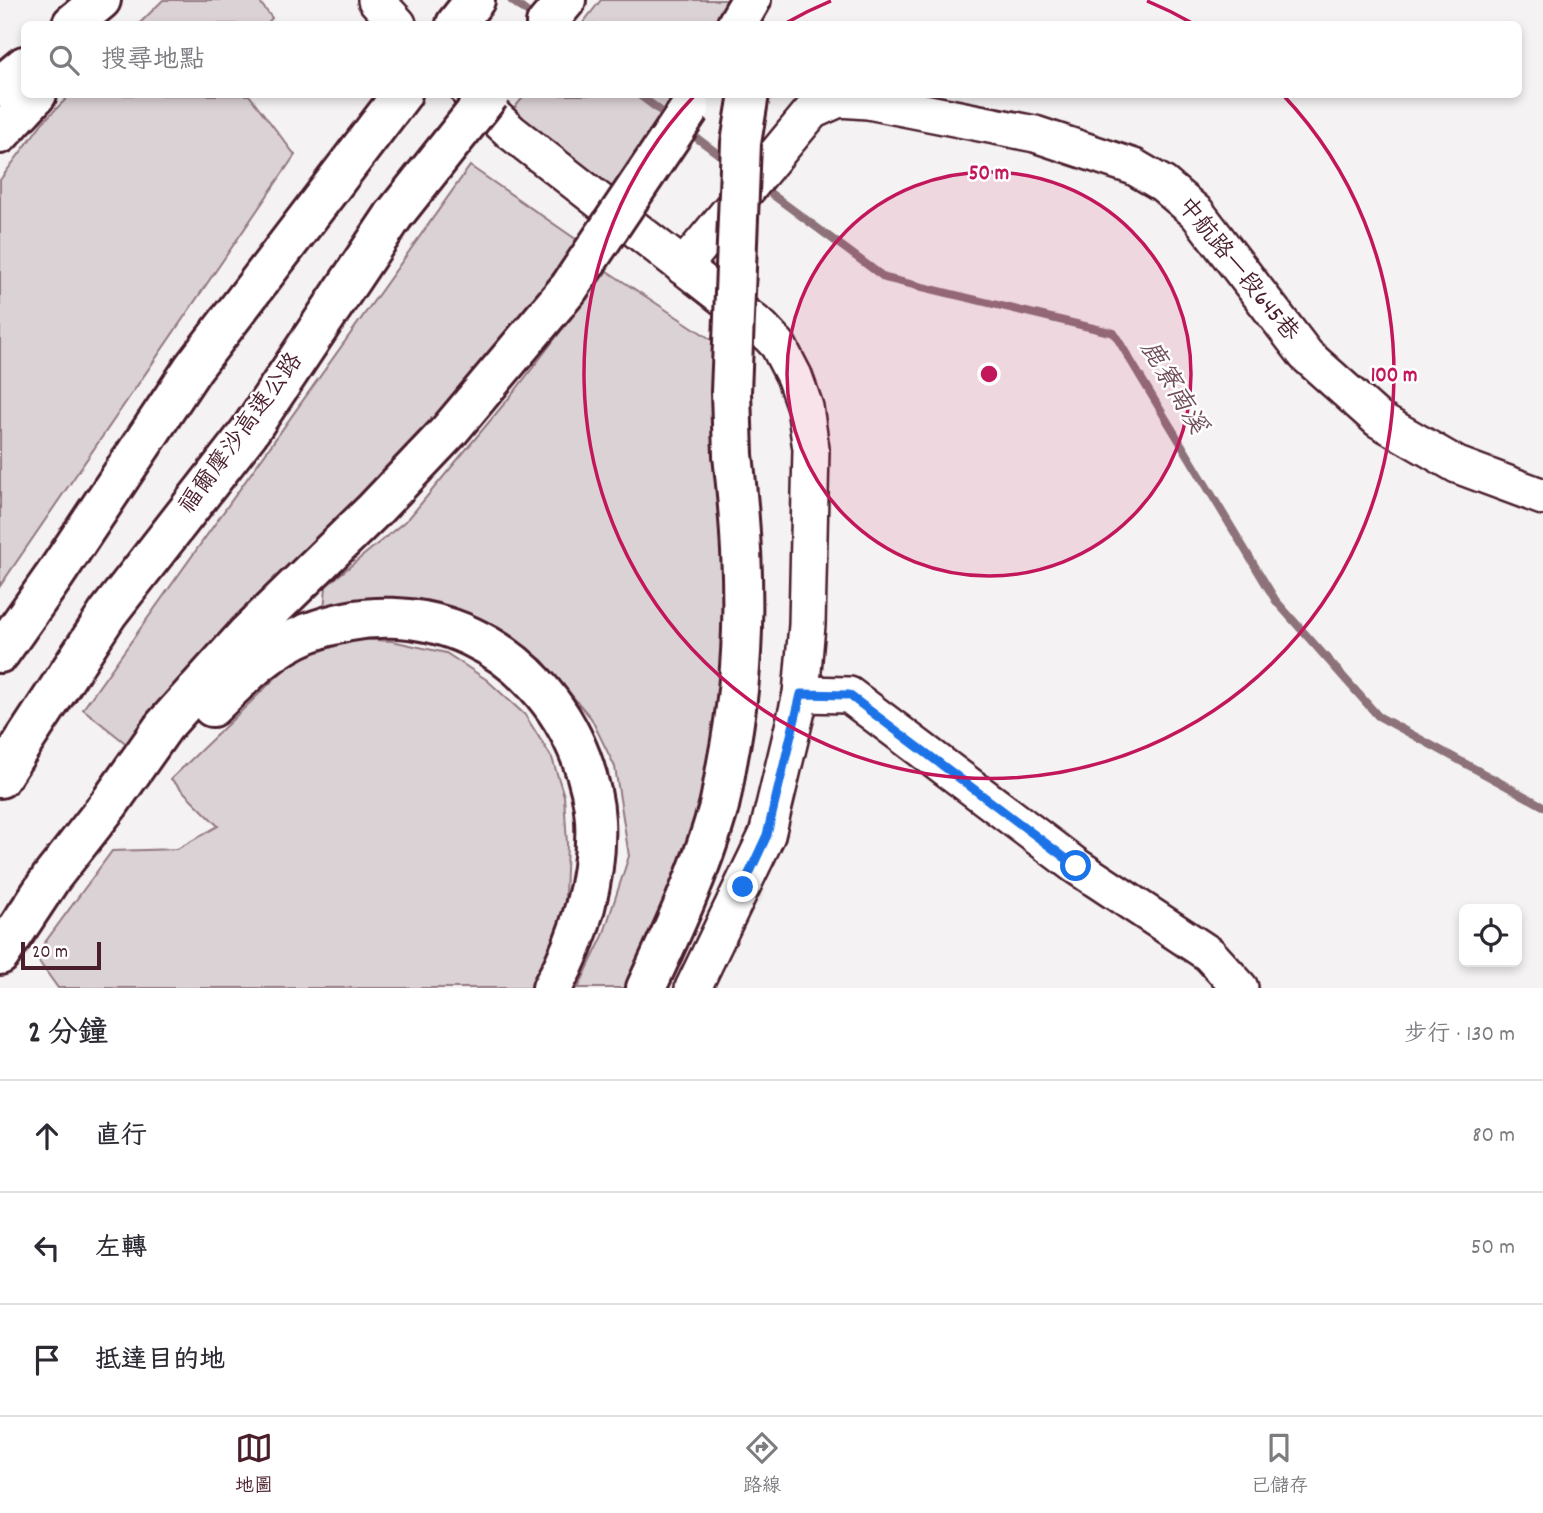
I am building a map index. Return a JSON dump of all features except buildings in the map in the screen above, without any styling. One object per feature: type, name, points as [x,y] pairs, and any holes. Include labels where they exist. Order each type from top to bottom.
[{"type":"highway","points":[[76,21],[101,0]]},
{"type":"highway","points":[[109,21],[127,0]]},
{"type":"highway","points":[[458,21],[475,0]]},
{"type":"highway","points":[[548,21],[566,0]]},
{"type":"highway","points":[[739,21],[751,0]]},
{"type":"highway","points":[[765,21],[773,0]]},
{"type":"highway","points":[[0,86],[21,68]]},
{"type":"highway","points":[[0,134],[33,98]]},
{"type":"highway","points":[[0,653],[193,368],[399,98]]},
{"type":"highway","name":"福爾摩沙高速公路","points":[[0,778],[108,613],[249,432],[394,215],[487,98]]},
{"type":"highway","points":[[646,988],[695,881],[719,808],[736,719],[743,649],[743,607],[741,518],[733,455],[731,392],[741,143],[748,98]]},
{"type":"highway","points":[[0,955],[51,878],[109,804],[164,726],[247,634],[374,510],[449,431],[569,288],[694,101]]},
{"type":"highway","points":[[109,804],[152,771],[189,728],[260,662],[282,646],[332,625],[383,617],[432,622],[455,629],[497,651],[532,681],[564,722],[585,769],[595,820],[592,868],[579,927],[552,988]]},
{"type":"lane","points":[[376,0],[395,21]]},
{"type":"lane","points":[[474,98],[510,132],[762,328],[778,345],[794,376],[805,407],[811,449],[807,625],[801,694],[767,835],[693,988]]},
{"type":"lane","name":"中航路一段645巷","points":[[683,267],[812,111],[839,99],[868,101],[1035,134],[1134,167],[1163,184],[1196,213],[1306,355],[1379,419],[1457,465],[1543,497]]},
{"type":"lane","points":[[801,694],[849,695],[1076,866],[1209,954],[1240,988]]},
{"type":"shaded area","points":[[163,0],[258,0],[272,18],[270,21],[142,21]]},
{"type":"shaded area","points":[[601,0],[737,0],[726,21],[584,21]]},
{"type":"shaded area","points":[[67,98],[251,98],[295,155],[0,586],[0,180],[43,122]]},
{"type":"shaded area","points":[[523,98],[679,98],[613,197],[511,112]]},
{"type":"shaded area","points":[[470,166],[580,242],[517,331],[134,750],[83,709]]},
{"type":"shaded area","points":[[607,271],[715,342],[726,642],[716,731],[685,858],[631,988],[578,988],[603,936],[629,856],[615,767],[591,718],[542,660],[487,624],[436,606],[324,612],[326,586],[409,518],[514,392]]},
{"type":"shaded area","points":[[356,639],[392,641],[446,653],[487,680],[525,715],[552,758],[564,796],[567,844],[564,921],[545,967],[531,988],[58,988],[35,956],[112,851],[177,849],[218,826],[171,779],[292,662],[319,647]]},
{"type":"waterway","name":"鹿寮南溪","points":[[511,0],[536,19]]},
{"type":"waterway","name":"鹿寮南溪","points":[[643,98],[670,118]]},
{"type":"waterway","name":"鹿寮南溪","points":[[686,130],[729,162]]},
{"type":"waterway","name":"鹿寮南溪","points":[[762,187],[885,278],[1114,333],[1276,601],[1378,716],[1543,806]]},
{"type":"route","points":[[743,887],[767,835],[801,694],[849,695],[1076,866]]}]
